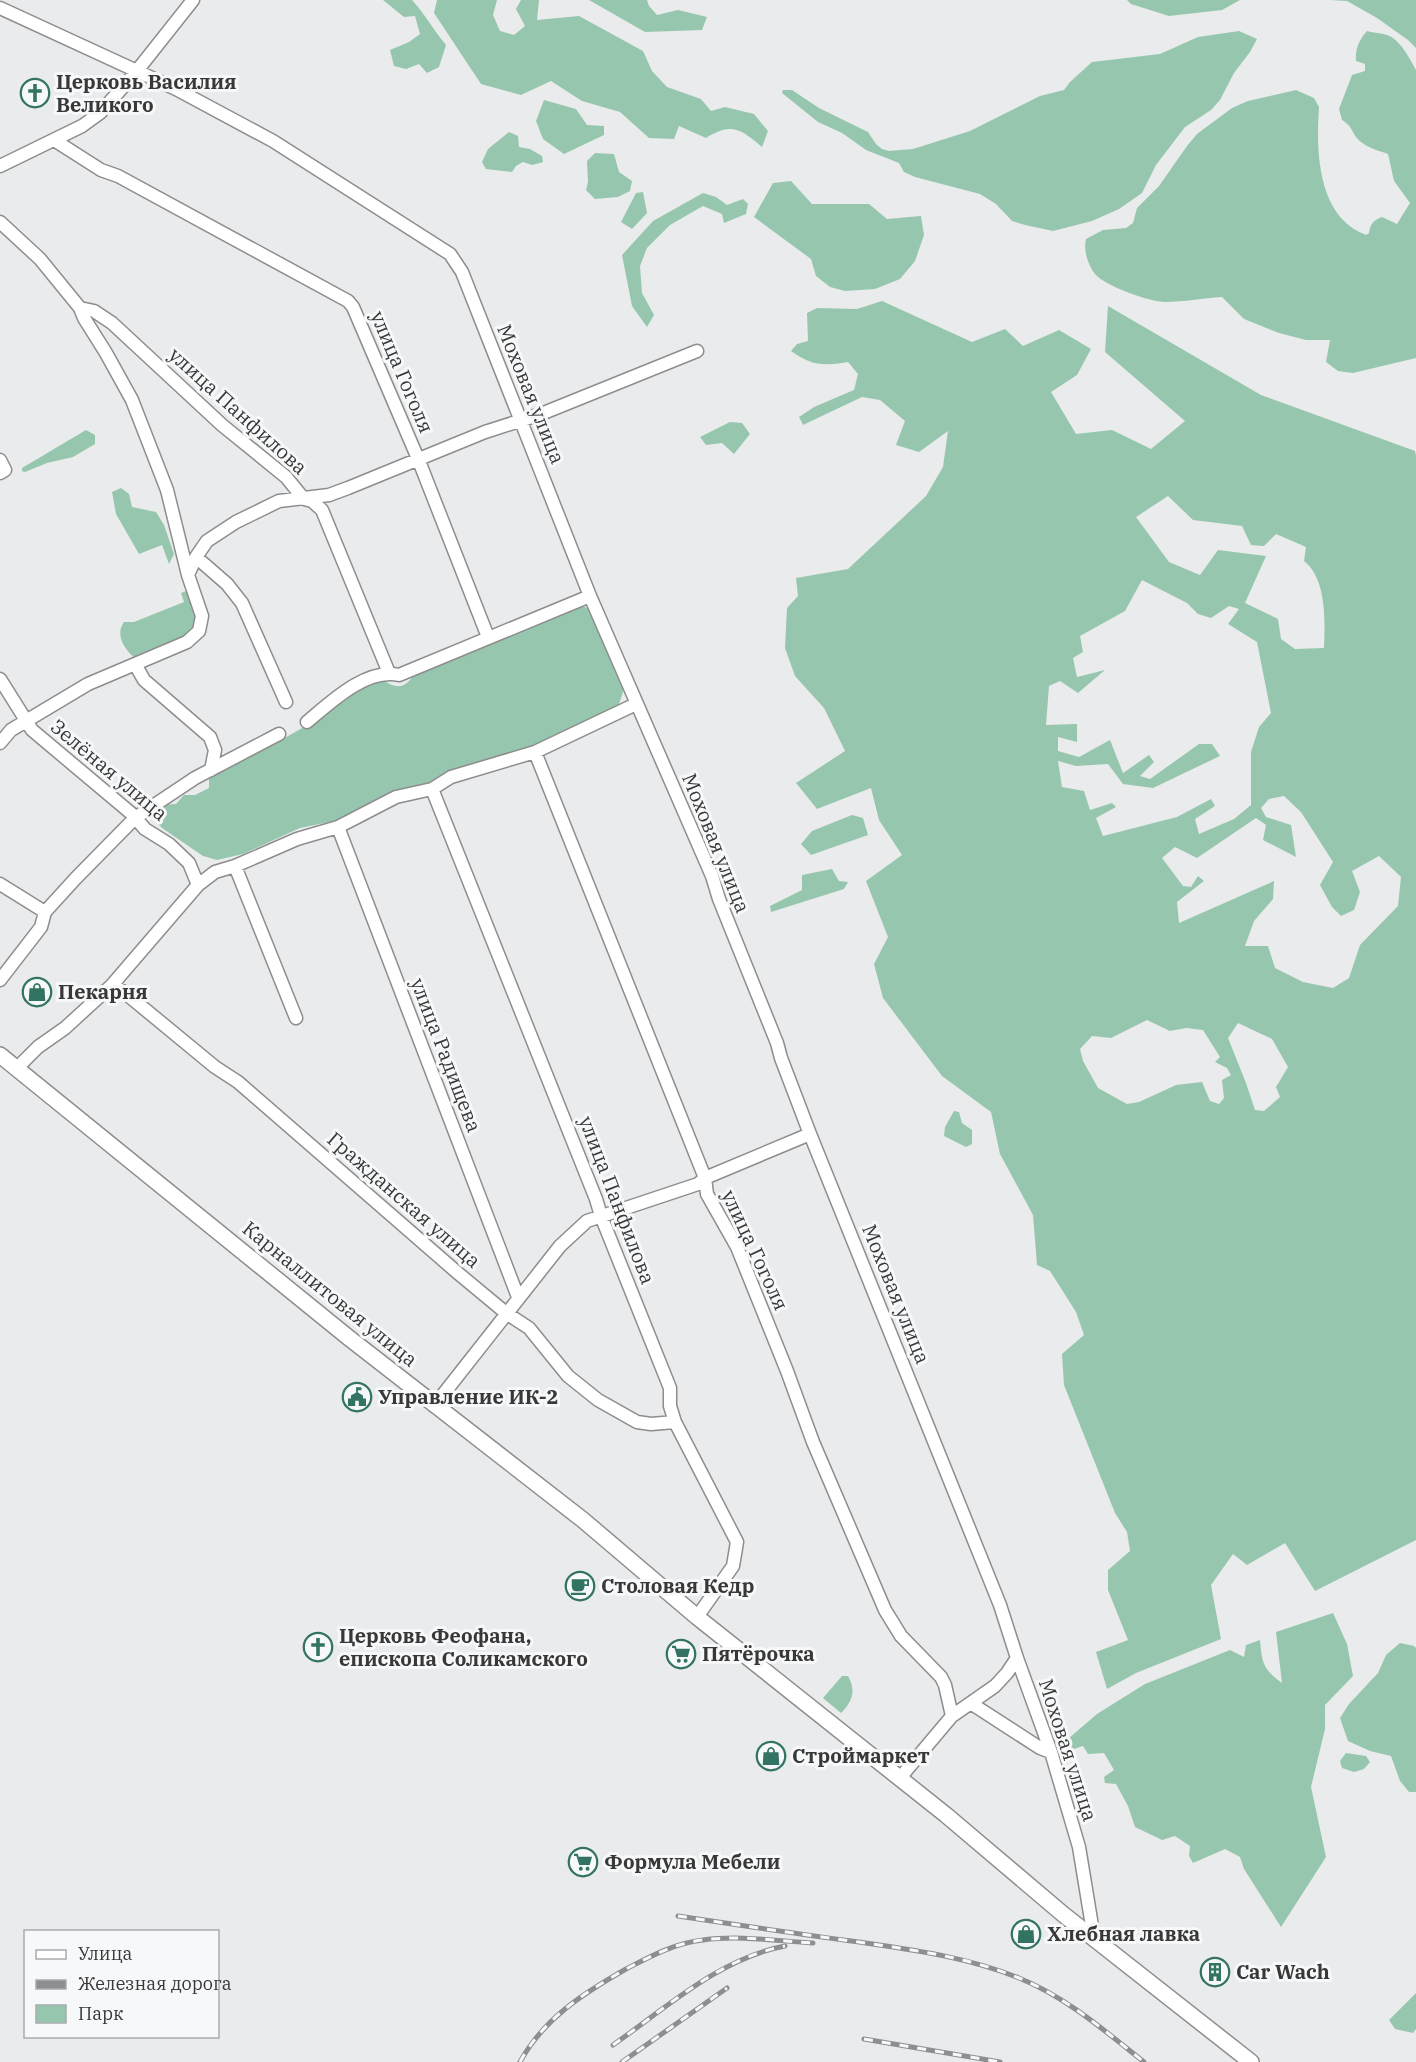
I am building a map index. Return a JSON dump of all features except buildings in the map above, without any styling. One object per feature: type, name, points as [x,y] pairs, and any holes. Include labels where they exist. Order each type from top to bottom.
[{"type":"street","points":[[0,166],[88,123],[100,113],[136,72],[192,0]]},
{"type":"street","name":"Моховая улица","points":[[0,8],[176,89],[273,141],[450,254],[462,272],[590,596],[712,876],[810,1134],[1000,1605],[1051,1752],[1079,1847],[1094,1938]]},
{"type":"street","name":"улица Гоголя","points":[[54,140],[101,170],[118,176],[348,301],[353,307],[419,461],[488,637]]},
{"type":"street","name":"улица Панфилова","points":[[0,222],[40,259],[80,308],[94,311],[112,323],[222,424],[286,477],[304,499],[312,501],[322,510],[389,673]]},
{"type":"street","points":[[0,743],[11,730],[88,684],[171,651],[196,636],[202,624],[200,606],[188,575],[166,490],[132,400],[80,308]]},
{"type":"street","points":[[188,575],[207,541],[236,522],[279,501],[329,495],[419,461],[485,432],[521,421],[697,351]]},
{"type":"street","points":[[196,557],[227,584],[242,603],[286,702]]},
{"type":"street","points":[[307,722],[341,693],[380,675],[389,673],[399,675],[590,596]]},
{"type":"street","points":[[135,664],[144,680],[210,737],[215,750],[211,770]]},
{"type":"street","name":"Зелёная улица","points":[[0,679],[32,730],[145,829],[169,844],[189,863],[198,885]]},
{"type":"street","points":[[17,1068],[38,1047],[65,1028],[112,985],[198,885],[215,872],[235,866],[297,838],[338,827],[396,797],[432,789],[452,777],[535,752],[636,704]]},
{"type":"street","points":[[0,980],[41,927],[45,912],[135,818],[195,778],[279,734]]},
{"type":"street","name":"улица Гоголя","points":[[535,752],[705,1178],[707,1194],[737,1247],[813,1442],[885,1610],[901,1636],[941,1677],[952,1716]]},
{"type":"street","name":"улица Панфилова","points":[[432,789],[670,1388],[670,1406],[675,1422],[737,1542],[733,1566],[697,1617]]},
{"type":"street","name":"улица Радищева","points":[[338,827],[518,1297]]},
{"type":"street","points":[[235,866],[296,1018]]},
{"type":"street","points":[[0,884],[45,912]]},
{"type":"street","name":"Гражданская улица","points":[[112,985],[124,992],[215,1067],[238,1082],[506,1313],[529,1328],[568,1376],[598,1400],[637,1422],[651,1424],[675,1422]]},
{"type":"street","name":"Карналлитовая улица","points":[[0,1055],[434,1406],[583,1520],[697,1617],[1251,2062]]},
{"type":"street","points":[[434,1406],[518,1297],[560,1246],[586,1221],[698,1184],[705,1178],[810,1134]]},
{"type":"street","points":[[899,1779],[952,1716],[995,1686],[1017,1658]]},
{"type":"street","points":[[972,1704],[1040,1748],[1051,1752]]},
{"type":"green space","points":[[383,0],[412,0],[417,5],[446,45],[439,67],[427,73],[419,64],[406,69],[394,66],[390,50],[409,42],[420,34],[415,16],[404,17]]},
{"type":"green space","points":[[437,0],[497,0],[493,15],[500,31],[514,35],[525,26],[516,9],[521,0],[539,0],[537,20],[579,16],[643,51],[652,71],[667,87],[701,99],[711,111],[725,107],[754,114],[768,131],[762,147],[742,132],[729,129],[706,138],[679,126],[674,139],[649,138],[620,112],[582,101],[551,81],[521,95],[481,84],[434,13]]},
{"type":"green space","points":[[589,0],[647,0],[657,15],[678,10],[707,17],[702,30],[645,32]]},
{"type":"green space","points":[[1127,0],[1240,0],[1222,10],[1169,16],[1131,4]]},
{"type":"green space","points":[[1330,0],[1416,0],[1416,48],[1377,18],[1347,1]]},
{"type":"green space","points":[[1239,31],[1257,39],[1250,52],[1234,73],[1220,100],[1211,110],[1185,127],[1156,165],[1142,193],[1119,209],[1092,221],[1053,231],[1012,221],[996,204],[980,194],[904,172],[899,163],[866,150],[842,133],[818,122],[782,93],[783,90],[792,90],[819,108],[868,132],[882,149],[889,151],[913,149],[970,131],[1040,96],[1064,90],[1092,62],[1160,54],[1198,37]]},
{"type":"green space","points":[[1367,31],[1392,37],[1404,50],[1416,70],[1416,358],[1353,373],[1338,371],[1326,362],[1330,340],[1306,340],[1279,333],[1244,319],[1222,297],[1158,301],[1118,288],[1095,274],[1087,257],[1086,239],[1103,230],[1126,228],[1133,223],[1137,208],[1159,186],[1197,134],[1232,108],[1248,101],[1296,90],[1314,98],[1319,107],[1318,143],[1323,181],[1338,214],[1350,226],[1366,235],[1372,223],[1382,217],[1397,224],[1410,203],[1394,181],[1388,154],[1361,142],[1349,125],[1342,120],[1339,109],[1352,75],[1365,71],[1365,64],[1356,61],[1356,53]]},
{"type":"green space","points":[[544,100],[576,109],[587,125],[604,126],[604,135],[564,154],[543,139],[536,121]]},
{"type":"green space","points":[[509,132],[518,136],[519,147],[530,149],[542,156],[543,162],[532,165],[523,162],[512,172],[486,169],[482,162],[488,149]]},
{"type":"green space","points":[[595,153],[614,154],[619,172],[632,181],[630,191],[618,197],[595,199],[586,190],[587,161]]},
{"type":"green space","points":[[791,181],[812,204],[869,204],[887,219],[921,216],[924,235],[915,261],[900,279],[875,289],[845,291],[830,287],[816,276],[811,259],[754,217],[773,183]]},
{"type":"green space","points":[[643,192],[647,213],[632,229],[621,222],[636,193]]},
{"type":"green space","points":[[703,193],[716,197],[727,205],[743,199],[748,204],[746,214],[724,223],[722,214],[703,206],[670,225],[647,248],[640,266],[642,293],[654,315],[647,327],[632,306],[622,255],[653,221]]},
{"type":"green space","points":[[882,301],[972,342],[1005,329],[1023,346],[1059,330],[1091,349],[1077,375],[1051,392],[1076,434],[1112,430],[1151,449],[1185,421],[1105,352],[1108,306],[1261,395],[1415,451],[1416,456],[1416,1540],[1315,1591],[1285,1543],[1247,1565],[1233,1554],[1211,1585],[1221,1639],[1136,1673],[1107,1689],[1096,1652],[1128,1640],[1108,1590],[1108,1570],[1130,1551],[1127,1532],[1115,1513],[1064,1385],[1062,1354],[1084,1335],[1076,1312],[1050,1271],[1037,1265],[1033,1215],[1000,1154],[991,1112],[942,1076],[883,998],[874,964],[888,937],[866,881],[902,855],[879,820],[871,788],[817,809],[796,783],[845,751],[824,708],[795,676],[785,648],[787,608],[798,596],[796,578],[848,569],[926,496],[943,467],[948,431],[919,452],[896,445],[905,421],[880,400],[862,397],[803,425],[799,417],[814,407],[854,390],[858,374],[848,362],[818,364],[805,360],[791,351],[797,344],[808,341],[807,313],[817,308],[857,309]],"holes":[[[1168,496],[1193,520],[1242,526],[1251,545],[1264,546],[1276,534],[1306,547],[1304,561],[1312,569],[1321,590],[1325,626],[1324,648],[1295,649],[1281,639],[1278,619],[1245,603],[1266,556],[1218,550],[1200,575],[1169,562],[1136,517]],[[1142,580],[1187,603],[1198,614],[1211,618],[1229,606],[1239,609],[1228,624],[1257,642],[1271,713],[1259,727],[1251,752],[1251,805],[1234,819],[1199,834],[1195,819],[1215,806],[1211,799],[1177,817],[1103,836],[1096,818],[1116,807],[1112,803],[1090,810],[1084,791],[1062,787],[1058,761],[1076,766],[1108,764],[1123,784],[1153,788],[1220,756],[1212,744],[1199,744],[1150,779],[1140,776],[1154,762],[1149,755],[1123,773],[1110,740],[1079,757],[1058,751],[1058,737],[1077,742],[1077,724],[1046,725],[1049,686],[1060,681],[1078,693],[1105,670],[1077,677],[1073,658],[1083,652],[1080,636],[1125,611]],[[1284,796],[1301,812],[1333,862],[1320,885],[1332,907],[1341,916],[1354,910],[1360,892],[1352,871],[1379,856],[1401,877],[1398,906],[1360,945],[1349,978],[1333,988],[1303,982],[1275,968],[1268,946],[1245,946],[1254,921],[1273,899],[1274,881],[1179,923],[1177,902],[1204,881],[1198,876],[1191,887],[1183,886],[1162,858],[1175,847],[1197,858],[1256,818],[1266,825],[1263,840],[1296,857],[1291,825],[1266,817],[1261,808],[1269,799]],[[1147,1020],[1170,1031],[1186,1028],[1203,1030],[1220,1057],[1215,1062],[1227,1068],[1231,1075],[1222,1080],[1224,1098],[1219,1104],[1210,1101],[1202,1082],[1176,1085],[1139,1102],[1127,1104],[1098,1088],[1083,1061],[1080,1049],[1092,1036],[1111,1038]],[[1238,1023],[1272,1039],[1288,1067],[1276,1087],[1280,1097],[1264,1111],[1255,1110],[1228,1038]]]},
{"type":"green space","points":[[730,422],[742,423],[750,434],[734,454],[722,443],[706,445],[700,437]]},
{"type":"green space","points":[[86,430],[95,435],[95,444],[73,457],[22,471],[22,468]]},
{"type":"green space","points":[[121,488],[129,494],[132,507],[156,512],[164,525],[174,554],[169,564],[162,545],[139,554],[116,514],[112,492]]},
{"type":"green space","points":[[186,591],[192,595],[200,619],[194,633],[137,660],[125,648],[121,638],[121,627],[124,622],[134,622],[184,602],[181,593]]},
{"type":"green space","points":[[574,605],[592,610],[624,689],[618,707],[539,746],[460,769],[427,784],[405,789],[334,821],[300,828],[243,854],[217,860],[203,856],[162,828],[155,820],[165,806],[176,804],[184,795],[195,795],[209,788],[209,779],[216,771],[293,733],[350,694],[371,684],[384,681],[395,686],[403,685],[417,670]]},
{"type":"green space","points":[[852,815],[863,818],[868,835],[811,855],[801,844],[812,831]]},
{"type":"green space","points":[[832,869],[839,881],[848,882],[844,889],[771,912],[770,906],[802,890],[802,875]]},
{"type":"green space","points":[[954,1111],[959,1112],[962,1123],[972,1130],[972,1144],[966,1147],[944,1136],[945,1127]]},
{"type":"green space","points":[[1333,1613],[1347,1644],[1353,1676],[1325,1705],[1325,1729],[1311,1787],[1326,1857],[1281,1927],[1244,1869],[1240,1857],[1225,1849],[1193,1863],[1189,1856],[1190,1846],[1175,1836],[1162,1840],[1135,1827],[1128,1806],[1116,1784],[1105,1783],[1104,1777],[1114,1770],[1104,1753],[1088,1754],[1083,1746],[1064,1752],[1061,1745],[1097,1714],[1145,1684],[1230,1650],[1244,1657],[1246,1645],[1260,1640],[1267,1669],[1282,1683],[1276,1632]]},
{"type":"green space","points":[[1400,1643],[1416,1648],[1416,1792],[1409,1792],[1400,1781],[1391,1756],[1370,1751],[1348,1741],[1340,1718],[1349,1704],[1378,1673],[1386,1655]]},
{"type":"green space","points":[[842,1676],[848,1676],[852,1686],[852,1695],[841,1713],[823,1698]]},
{"type":"green space","points":[[1346,1753],[1366,1756],[1370,1762],[1364,1769],[1354,1772],[1342,1768],[1340,1761]]},
{"type":"green space","points":[[1416,1993],[1416,2029],[1413,2033],[1395,2029],[1389,2020]]},
{"type":"railway","points":[[678,1916],[920,1951],[960,1959],[1000,1971],[1036,1986],[1069,2005],[1144,2062]]},
{"type":"railway","points":[[520,2062],[541,2032],[580,1997],[635,1964],[663,1951],[683,1944],[717,1939],[744,1938],[813,1943]]},
{"type":"railway","points":[[613,2045],[716,1973],[738,1961],[785,1946]]},
{"type":"railway","points":[[622,2062],[727,1988]]},
{"type":"railway","points":[[864,2039],[1000,2062]]},
{"type":"place","name":"Церковь Василия Великого","points":[[35,93]]},
{"type":"place","name":"Пекарня","points":[[37,992]]},
{"type":"place","name":"Управление ИК-2","points":[[357,1397]]},
{"type":"place","name":"Столовая Кедр","points":[[580,1586]]},
{"type":"place","name":"Церковь Феофана, епископа Соликамского","points":[[318,1647]]},
{"type":"place","name":"Пятёрочка","points":[[681,1654]]},
{"type":"place","name":"Строймаркет","points":[[771,1756]]},
{"type":"place","name":"Формула Мебели","points":[[583,1862]]},
{"type":"place","name":"Хлебная лавка","points":[[1026,1934]]},
{"type":"place","name":"Car Wach","points":[[1215,1972]]}]
